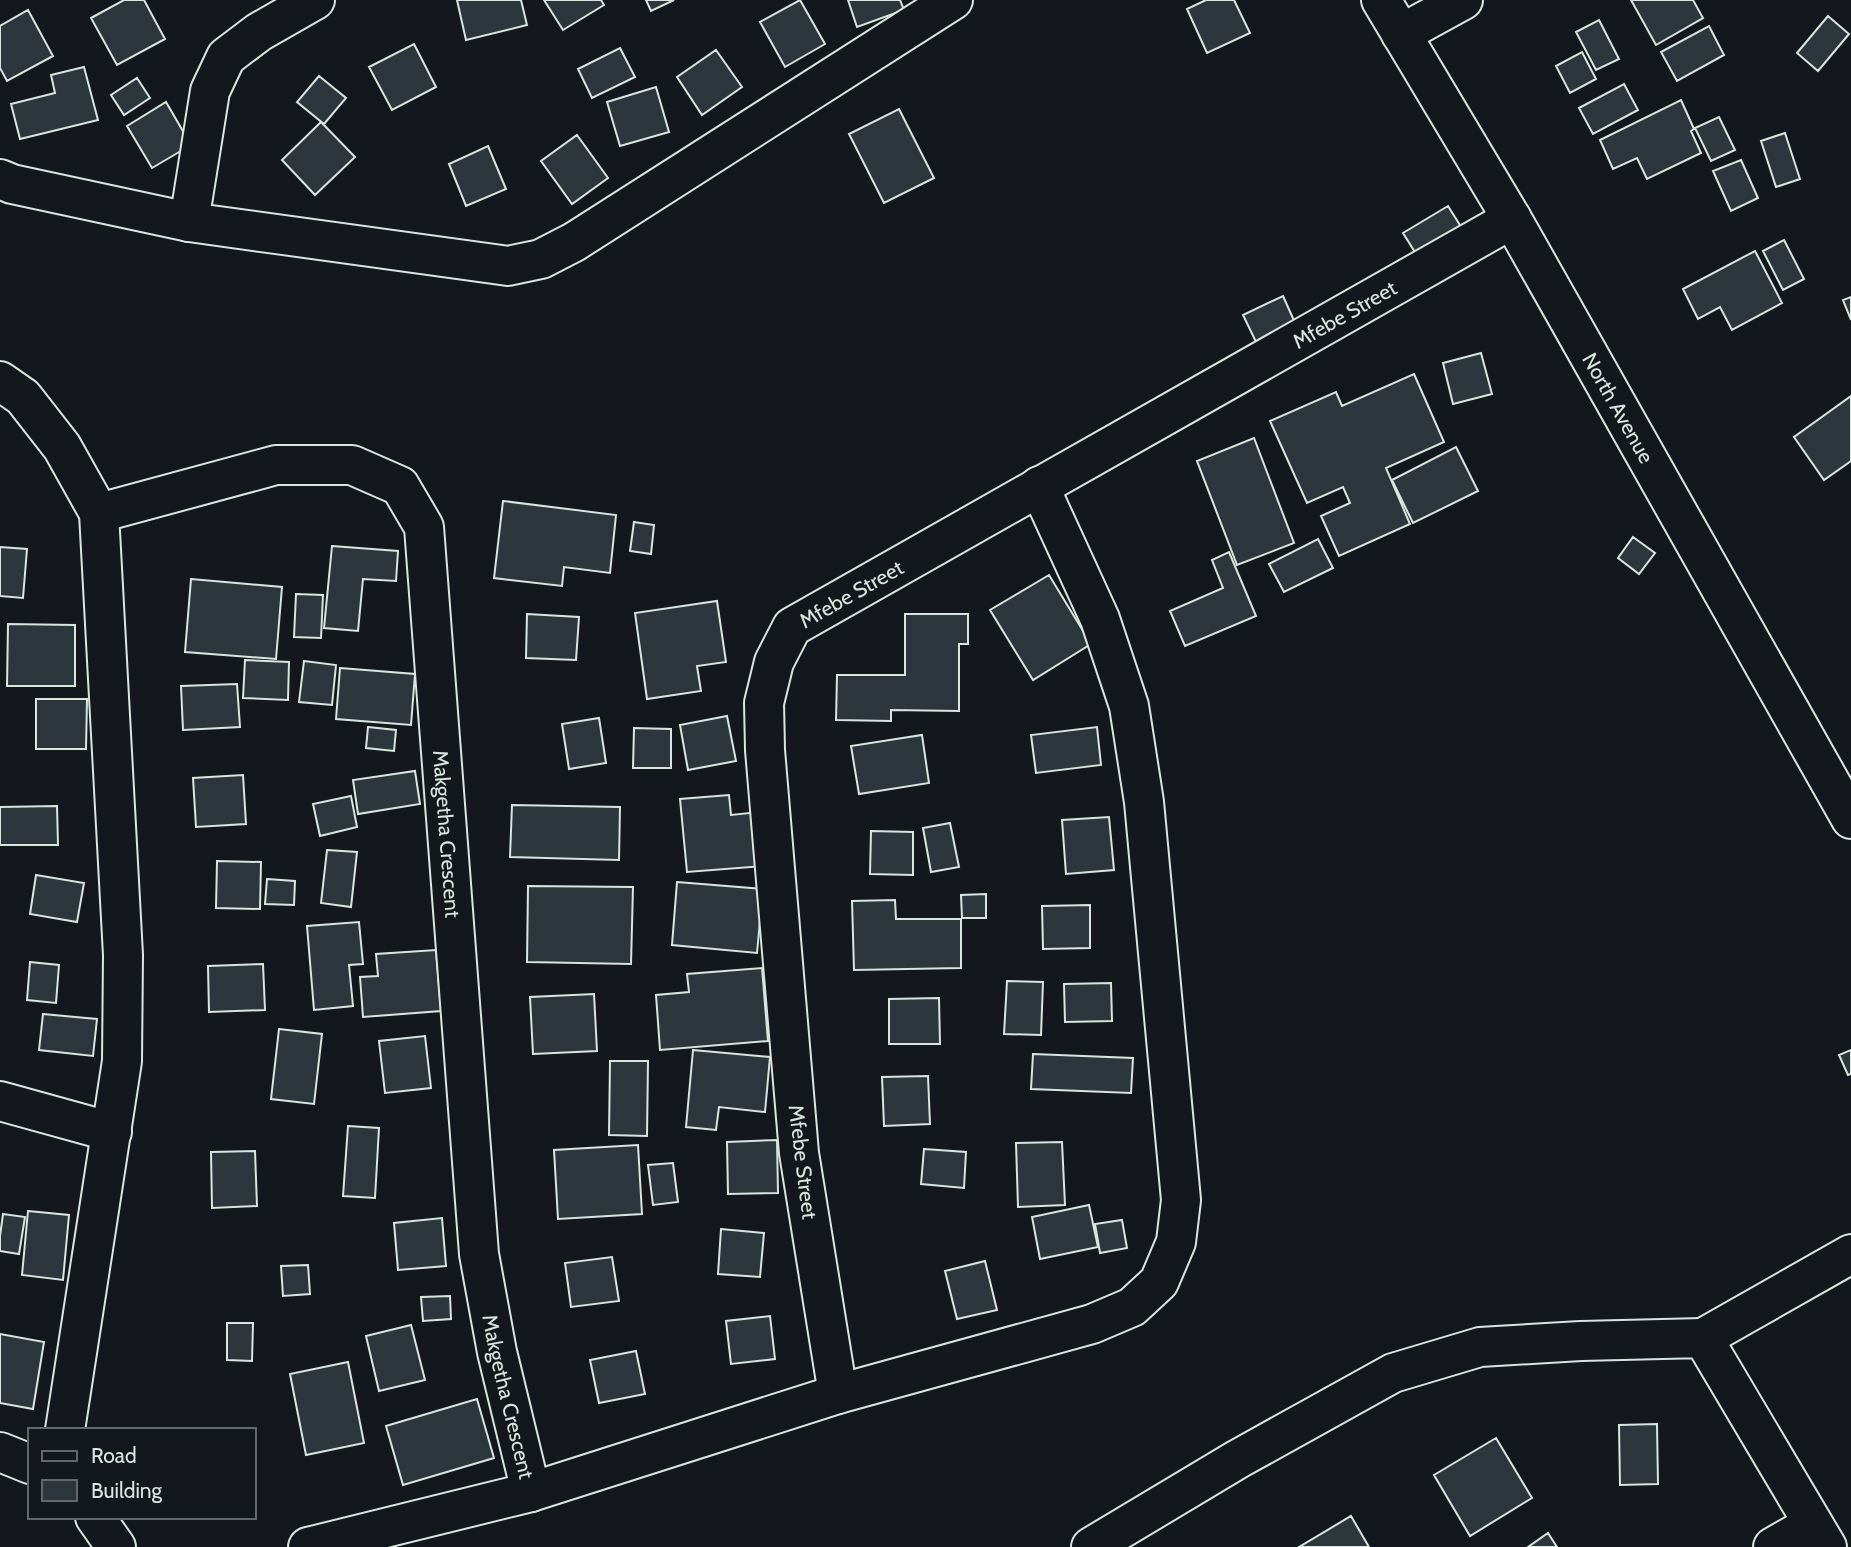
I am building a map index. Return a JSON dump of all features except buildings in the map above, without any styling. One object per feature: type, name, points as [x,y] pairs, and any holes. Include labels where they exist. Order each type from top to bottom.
[{"type":"street","points":[[189,222],[210,91],[226,57],[259,32],[315,0]]},
{"type":"street","name":"North Avenue","points":[[1381,0],[1512,219],[1850,817]]},
{"type":"street","points":[[1401,34],[1463,0]]},
{"type":"street","points":[[0,179],[12,184],[189,222],[509,266],[541,259],[575,242],[949,1]]},
{"type":"street","name":"Mfebe Street","points":[[838,1394],[799,1153],[766,764],[764,703],[774,662],[792,627],[1512,219]]},
{"type":"street","points":[[0,381],[23,397],[62,447],[99,513],[123,955],[122,1061],[65,1428]]},
{"type":"street","name":"Makgetha Crescent","points":[[99,513],[276,465],[352,465],[400,486],[424,527],[479,1254],[497,1352],[531,1492]]},
{"type":"street","points":[[308,1547],[531,1492],[838,1394],[1092,1324],[1132,1307],[1159,1282],[1176,1242],[1181,1200],[1144,802],[1129,706],[1100,619],[1039,486]]},
{"type":"street","points":[[0,1101],[112,1132]]},
{"type":"street","points":[[1091,1547],[1238,1459],[1393,1373],[1480,1347],[1703,1338],[1851,1254]]},
{"type":"street","points":[[1703,1338],[1820,1535],[1773,1547]]},
{"type":"street","points":[[0,1452],[28,1463]]},
{"type":"street","points":[[96,1519],[116,1547]]}]
